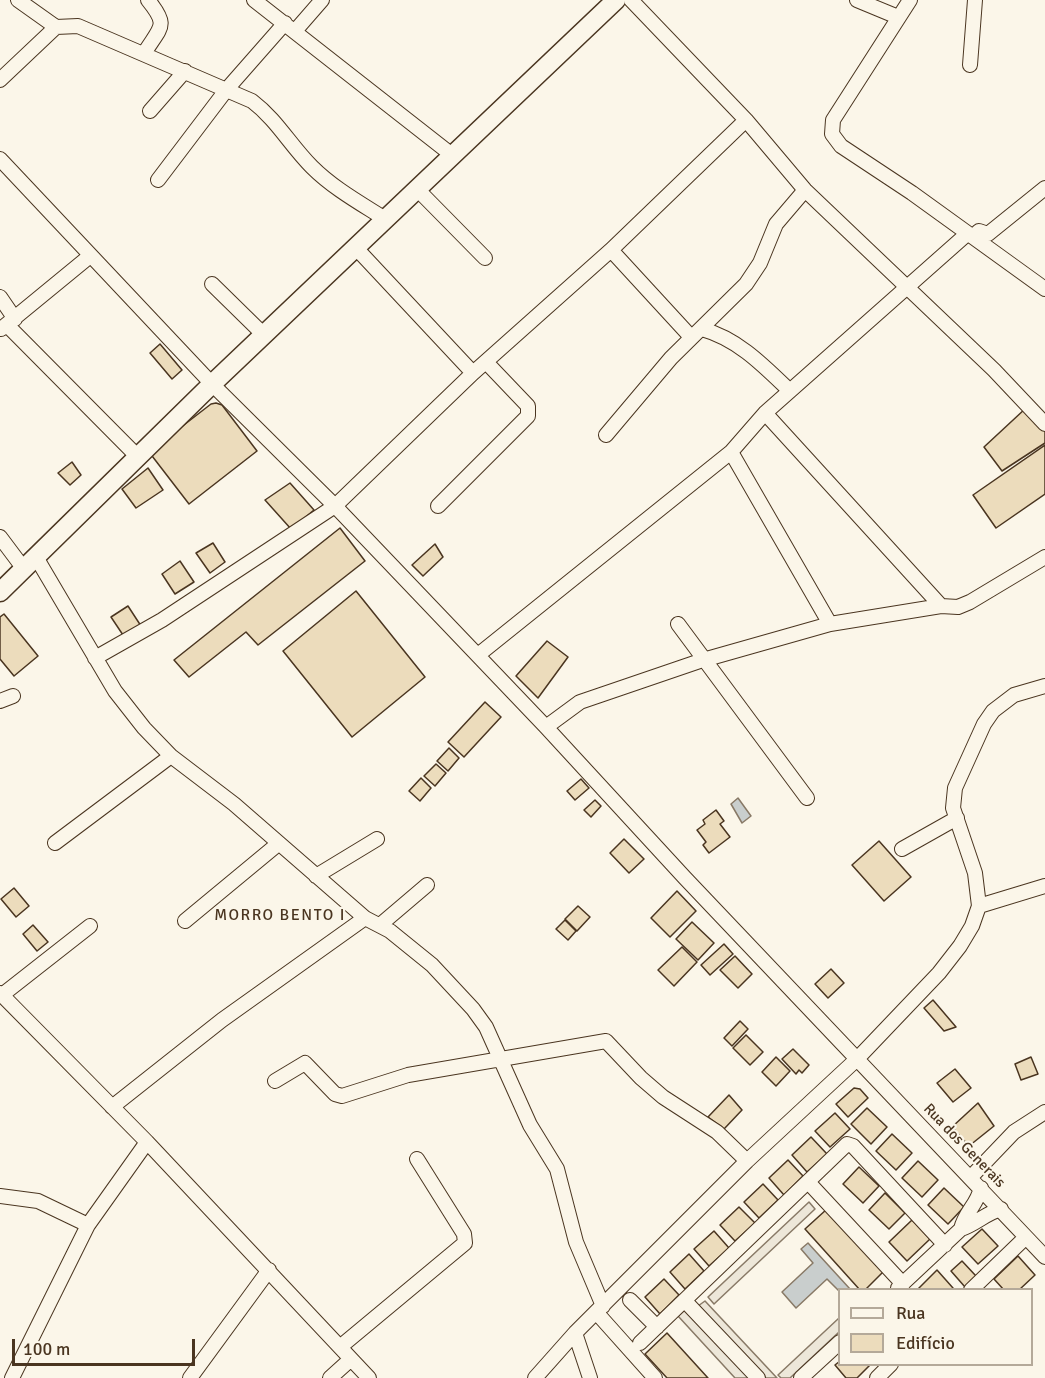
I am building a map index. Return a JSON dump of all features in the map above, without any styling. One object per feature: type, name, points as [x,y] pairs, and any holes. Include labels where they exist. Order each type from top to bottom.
[{"type":"main road","points":[[0,592],[212,384],[616,0]]},
{"type":"street","points":[[18,0],[56,27],[78,26],[145,52],[252,101],[275,120],[299,152],[325,179],[385,219]]},
{"type":"street","points":[[145,52],[162,24],[160,16],[147,0]]},
{"type":"street","points":[[254,0],[452,155]]},
{"type":"street","points":[[158,180],[226,89],[290,27],[322,0]]},
{"type":"street","points":[[631,0],[746,120],[805,190],[994,370],[1045,424]]},
{"type":"street","points":[[857,0],[898,17]]},
{"type":"street","points":[[910,0],[833,120],[832,135],[841,146],[1045,289]]},
{"type":"street","points":[[970,65],[975,0]]},
{"type":"street","points":[[0,80],[56,27]]},
{"type":"street","points":[[150,111],[185,71]]},
{"type":"street","points":[[95,658],[162,620],[335,506],[473,373],[611,250],[746,120]]},
{"type":"street","name":"Rua dos Generais","points":[[0,159],[212,384],[335,506],[478,655],[857,1059],[1026,1237],[1044,1253]]},
{"type":"street","points":[[478,655],[731,452],[765,413],[906,287],[970,236],[979,231],[988,234],[1045,188]]},
{"type":"street","points":[[417,189],[485,258]]},
{"type":"street","points":[[606,435],[696,333],[746,284],[760,263],[776,224],[805,190]]},
{"type":"street","points":[[356,248],[473,373]]},
{"type":"street","points":[[611,250],[696,333],[722,336],[745,349],[790,391]]},
{"type":"street","points":[[7,325],[90,256]]},
{"type":"street","points":[[212,284],[264,336]]},
{"type":"street","points":[[0,297],[7,325],[138,457]]},
{"type":"street","points":[[438,506],[528,416],[528,406],[486,362]]},
{"type":"street","points":[[765,413],[941,606]]},
{"type":"street","points":[[731,452],[830,624]]},
{"type":"street","points":[[0,537],[30,563],[115,691],[144,728],[171,756],[234,804],[365,918],[380,925],[432,965],[465,1000],[486,1027],[530,1125],[557,1169],[576,1242],[600,1309],[655,1378]]},
{"type":"street","points":[[546,727],[580,702],[704,660],[830,624],[941,606],[958,607],[970,603],[1045,556]]},
{"type":"street","points":[[678,624],[807,798]]},
{"type":"street","points":[[535,1378],[575,1333],[747,1161],[857,1059],[939,973],[972,927],[979,906],[975,873],[953,808],[955,788],[988,718],[1014,695],[1045,686]]},
{"type":"street","points":[[55,843],[171,756]]},
{"type":"street","points":[[902,849],[957,818]]},
{"type":"street","points":[[316,876],[376,839]]},
{"type":"street","points":[[186,921],[278,844]]},
{"type":"street","points":[[380,925],[428,885]]},
{"type":"street","points":[[979,906],[1045,886]]},
{"type":"street","points":[[112,1107],[222,1020],[365,918]]},
{"type":"street","points":[[90,926],[1,994],[147,1142],[369,1378]]},
{"type":"street","points":[[275,1081],[305,1063],[336,1094],[342,1096],[408,1075],[501,1061],[606,1041],[640,1078],[663,1097],[717,1132],[747,1161]]},
{"type":"street","points":[[971,1177],[1014,1132],[1045,1112]]},
{"type":"street","points":[[12,1378],[88,1225],[147,1142]]},
{"type":"street","points":[[640,1343],[850,1144],[945,1245]]},
{"type":"street","points":[[340,1347],[465,1244],[464,1234],[417,1159]]},
{"type":"street","points":[[809,1183],[900,1287],[966,1223],[981,1188]]},
{"type":"street","points":[[0,1196],[38,1201],[88,1225]]},
{"type":"street","points":[[966,1223],[988,1212],[1001,1209]]},
{"type":"street","points":[[973,1288],[1026,1237]]},
{"type":"street","points":[[190,1378],[269,1270]]},
{"type":"street","points":[[630,1300],[657,1327]]},
{"type":"street","points":[[685,1301],[758,1378]]},
{"type":"street","points":[[575,1333],[590,1378]]},
{"type":"street","points":[[801,1378],[838,1344]]},
{"type":"street","points":[[330,1378],[351,1359]]},
{"type":"street","points":[[877,1378],[890,1366]]},
{"type":"shaded area","points":[[738,798],[751,816],[742,823],[731,804]]},
{"type":"shaded area","points":[[809,1202],[815,1209],[714,1304],[708,1297]]},
{"type":"shaded area","points":[[808,1243],[849,1288],[838,1288],[838,1290],[827,1279],[796,1308],[782,1292],[813,1263],[801,1249]]},
{"type":"shaded area","points":[[705,1301],[777,1378],[766,1378],[698,1306]]},
{"type":"shaded area","points":[[686,1309],[750,1378],[735,1378],[678,1316]]},
{"type":"shaded area","points":[[838,1319],[838,1333],[790,1378],[781,1378],[778,1375]]},
{"type":"building","points":[[160,344],[182,370],[172,379],[150,353]]},
{"type":"building","points":[[211,404],[222,405],[257,451],[189,504],[149,452]]},
{"type":"building","points":[[1026,408],[1045,428],[1045,443],[1002,471],[984,447]]},
{"type":"building","points":[[1045,445],[1045,494],[996,528],[973,495]]},
{"type":"building","points":[[72,462],[81,475],[70,485],[58,473]]},
{"type":"building","points":[[148,468],[163,490],[136,508],[122,489]]},
{"type":"building","points":[[290,483],[314,510],[291,529],[265,500]]},
{"type":"building","points":[[340,528],[365,561],[258,645],[246,632],[189,677],[174,660]]},
{"type":"building","points":[[213,543],[225,562],[210,573],[196,553]]},
{"type":"building","points":[[435,544],[443,557],[423,576],[412,565]]},
{"type":"building","points":[[180,561],[194,582],[175,594],[162,574]]},
{"type":"building","points":[[356,591],[425,677],[352,737],[283,651]]},
{"type":"building","points":[[128,606],[141,626],[125,638],[111,617]]},
{"type":"building","points":[[4,614],[38,656],[14,676],[0,659],[0,617]]},
{"type":"building","points":[[547,641],[568,657],[538,698],[516,676]]},
{"type":"building","points":[[485,702],[501,717],[464,757],[448,742]]},
{"type":"building","points":[[449,748],[459,758],[448,771],[437,761]]},
{"type":"building","points":[[436,764],[446,773],[435,786],[424,776]]},
{"type":"building","points":[[421,778],[431,788],[420,801],[409,791]]},
{"type":"building","points":[[581,779],[589,788],[575,800],[567,791]]},
{"type":"building","points":[[595,800],[601,806],[591,817],[584,810]]},
{"type":"building","points":[[716,810],[724,821],[720,824],[730,837],[709,853],[703,845],[706,842],[697,830],[705,824],[703,820]]},
{"type":"building","points":[[624,839],[644,859],[629,873],[610,853]]},
{"type":"building","points":[[879,841],[911,877],[884,901],[852,865]]},
{"type":"building","points":[[14,888],[29,906],[16,917],[1,899]]},
{"type":"building","points":[[677,891],[696,911],[670,937],[651,918]]},
{"type":"building","points":[[578,906],[590,917],[577,931],[565,919]]},
{"type":"building","points":[[565,920],[576,931],[568,940],[556,929]]},
{"type":"building","points":[[692,922],[714,943],[698,960],[676,939]]},
{"type":"building","points":[[33,925],[48,942],[37,951],[23,934]]},
{"type":"building","points":[[724,944],[733,954],[710,975],[701,965]]},
{"type":"building","points":[[682,947],[697,962],[674,986],[658,970]]},
{"type":"building","points":[[735,956],[752,974],[738,988],[720,970]]},
{"type":"building","points":[[831,969],[844,983],[828,998],[815,984]]},
{"type":"building","points":[[933,1000],[956,1027],[944,1031],[924,1008]]},
{"type":"building","points":[[740,1021],[748,1029],[732,1046],[724,1038]]},
{"type":"building","points":[[746,1035],[763,1052],[750,1065],[733,1048]]},
{"type":"building","points":[[793,1049],[809,1065],[802,1073],[799,1070],[796,1074],[782,1059]]},
{"type":"building","points":[[776,1057],[790,1071],[776,1086],[762,1072]]},
{"type":"building","points":[[1031,1057],[1038,1074],[1021,1080],[1015,1064]]},
{"type":"building","points":[[955,1069],[971,1088],[953,1102],[937,1083]]},
{"type":"building","points":[[854,1088],[860,1089],[868,1098],[848,1117],[836,1104]]},
{"type":"building","points":[[729,1095],[742,1110],[724,1129],[708,1117]]},
{"type":"building","points":[[978,1103],[994,1126],[969,1146],[952,1127]]},
{"type":"building","points":[[867,1108],[887,1127],[871,1144],[851,1124]]},
{"type":"building","points":[[835,1113],[850,1129],[830,1147],[815,1131]]},
{"type":"building","points":[[892,1134],[912,1153],[896,1170],[876,1151]]},
{"type":"building","points":[[811,1137],[827,1154],[807,1172],[792,1155]]},
{"type":"building","points":[[788,1160],[803,1176],[784,1195],[769,1178]]},
{"type":"building","points":[[918,1161],[938,1180],[922,1197],[902,1178]]},
{"type":"building","points":[[859,1167],[879,1186],[863,1203],[843,1184]]},
{"type":"building","points":[[763,1184],[778,1200],[759,1218],[744,1202]]},
{"type":"building","points":[[944,1188],[964,1207],[948,1224],[928,1205]]},
{"type":"building","points":[[885,1193],[905,1213],[889,1229],[869,1210]]},
{"type":"building","points":[[739,1207],[755,1223],[735,1241],[720,1225]]},
{"type":"building","points":[[827,1209],[884,1271],[867,1288],[858,1288],[805,1229]]},
{"type":"building","points":[[912,1220],[930,1239],[907,1261],[889,1242]]},
{"type":"building","points":[[982,1229],[998,1246],[978,1264],[962,1247]]},
{"type":"building","points":[[714,1231],[729,1248],[709,1266],[694,1249]]},
{"type":"building","points":[[689,1254],[704,1271],[685,1289],[670,1272]]},
{"type":"building","points":[[1018,1256],[1035,1275],[1021,1288],[1002,1288],[994,1279]]},
{"type":"building","points":[[962,1261],[976,1276],[965,1287],[951,1271]]},
{"type":"building","points":[[937,1270],[953,1288],[919,1288]]},
{"type":"building","points":[[664,1279],[679,1295],[660,1314],[645,1297]]},
{"type":"building","points":[[667,1333],[708,1378],[667,1378],[645,1354]]},
{"type":"building","points":[[838,1363],[838,1366],[869,1366],[857,1378],[846,1378],[835,1365]]},
{"type":"district","name":"MORRO BENTO I","points":[[280,916]]}]
